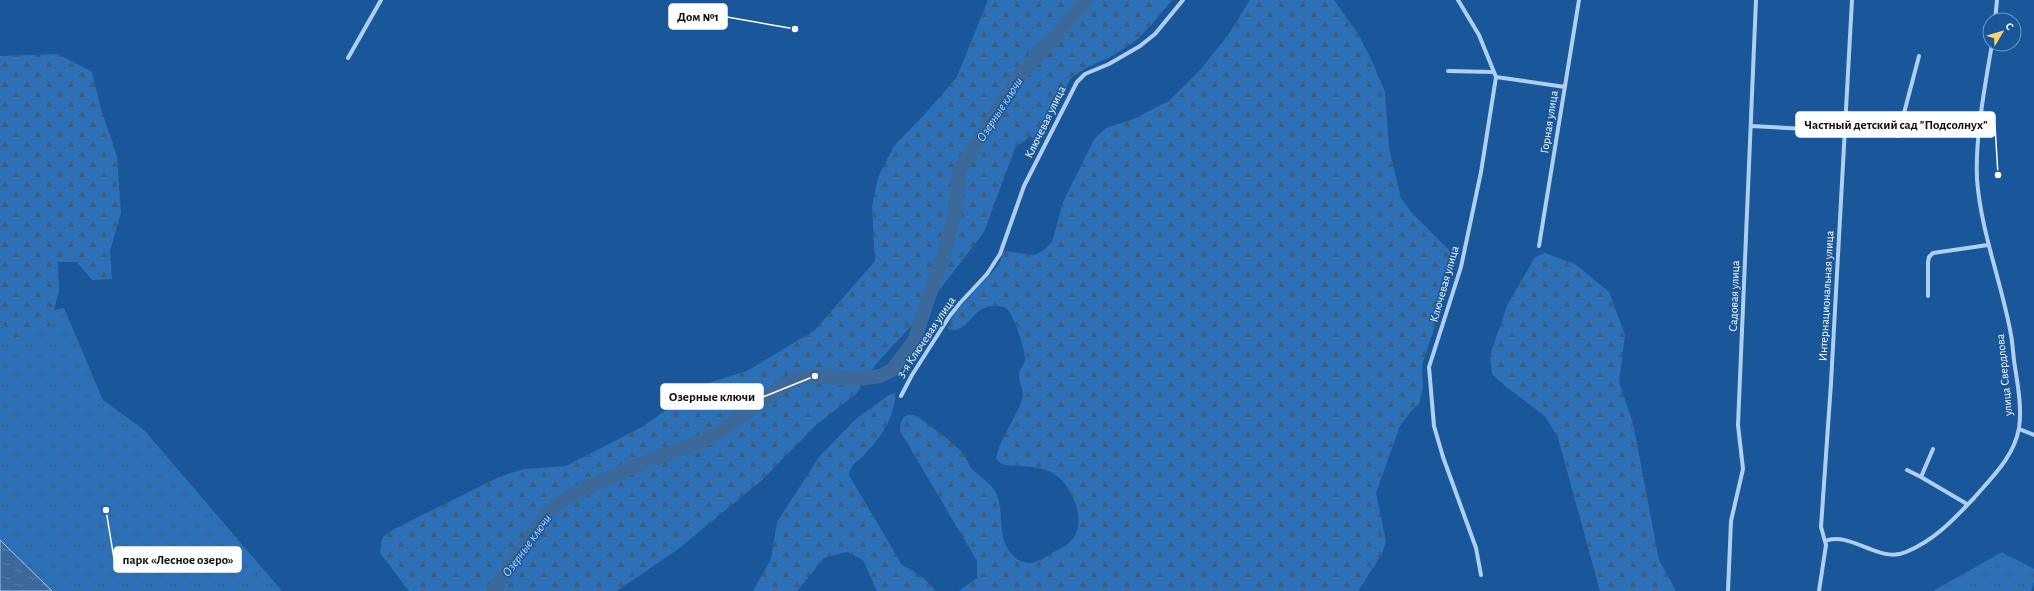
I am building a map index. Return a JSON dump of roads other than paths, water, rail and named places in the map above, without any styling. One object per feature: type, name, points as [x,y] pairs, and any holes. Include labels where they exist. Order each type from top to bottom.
[{"type":"street","points":[[348,58],[380,0]]},
{"type":"street","name":"Ключевая улица","points":[[987,274],[1000,254],[1024,186],[1077,82],[1085,74],[1109,64],[1140,46],[1155,34],[1183,0]]},
{"type":"street","name":"Ключевая улица","points":[[1458,0],[1479,35],[1495,75],[1481,172],[1461,267],[1429,367],[1434,426],[1443,457],[1476,548],[1481,576]]},
{"type":"street","name":"Горная улица","points":[[1539,246],[1579,0]]},
{"type":"street","name":"Садовая улица","points":[[1728,591],[1730,520],[1743,469],[1738,425],[1756,0]]},
{"type":"street","name":"Интернациональная улица","points":[[1819,591],[1826,549],[1821,527],[1831,383],[1852,0]]},
{"type":"street","points":[[1996,12],[1997,0]]},
{"type":"street","name":"улица Свердлова","points":[[1825,541],[1837,538],[1883,553],[1900,554],[1917,547],[1942,531],[2003,466],[2019,429],[2020,415],[2011,334],[1988,245],[1977,180],[1980,127],[1991,52]]},
{"type":"street","points":[[1898,136],[1919,56]]},
{"type":"street","points":[[1448,71],[1495,75],[1565,87]]},
{"type":"street","points":[[1903,117],[1980,127]]},
{"type":"street","points":[[1751,126],[1844,131]]},
{"type":"street","points":[[1928,296],[1928,262],[1929,257],[1933,253],[1988,245]]},
{"type":"street","name":"3-я Ключевая улица","points":[[900,396],[912,374],[960,303],[987,274]]},
{"type":"street","points":[[2019,429],[2034,435]]},
{"type":"street","points":[[1921,477],[1933,449]]},
{"type":"street","points":[[1907,470],[1967,504]]},
{"type":"water","points":[[0,540],[52,591],[0,591]]},
{"type":"waterway","name":"Озерные ключи","points":[[493,591],[546,515],[560,502],[578,492],[649,460],[693,445],[720,432],[776,390],[798,378],[815,376],[859,379],[880,376],[892,370],[914,341],[945,250],[956,208],[959,171],[1021,74],[1087,0]]},
{"type":"place","name":"Дом №1","points":[[795,29]]},
{"type":"place","name":"Частный детский сад \"Подсолнух\"","points":[[1998,175]]},
{"type":"place","name":"Озерные ключи","points":[[815,376]]},
{"type":"place","name":"парк «Лесное озеро»","points":[[106,510]]}]
